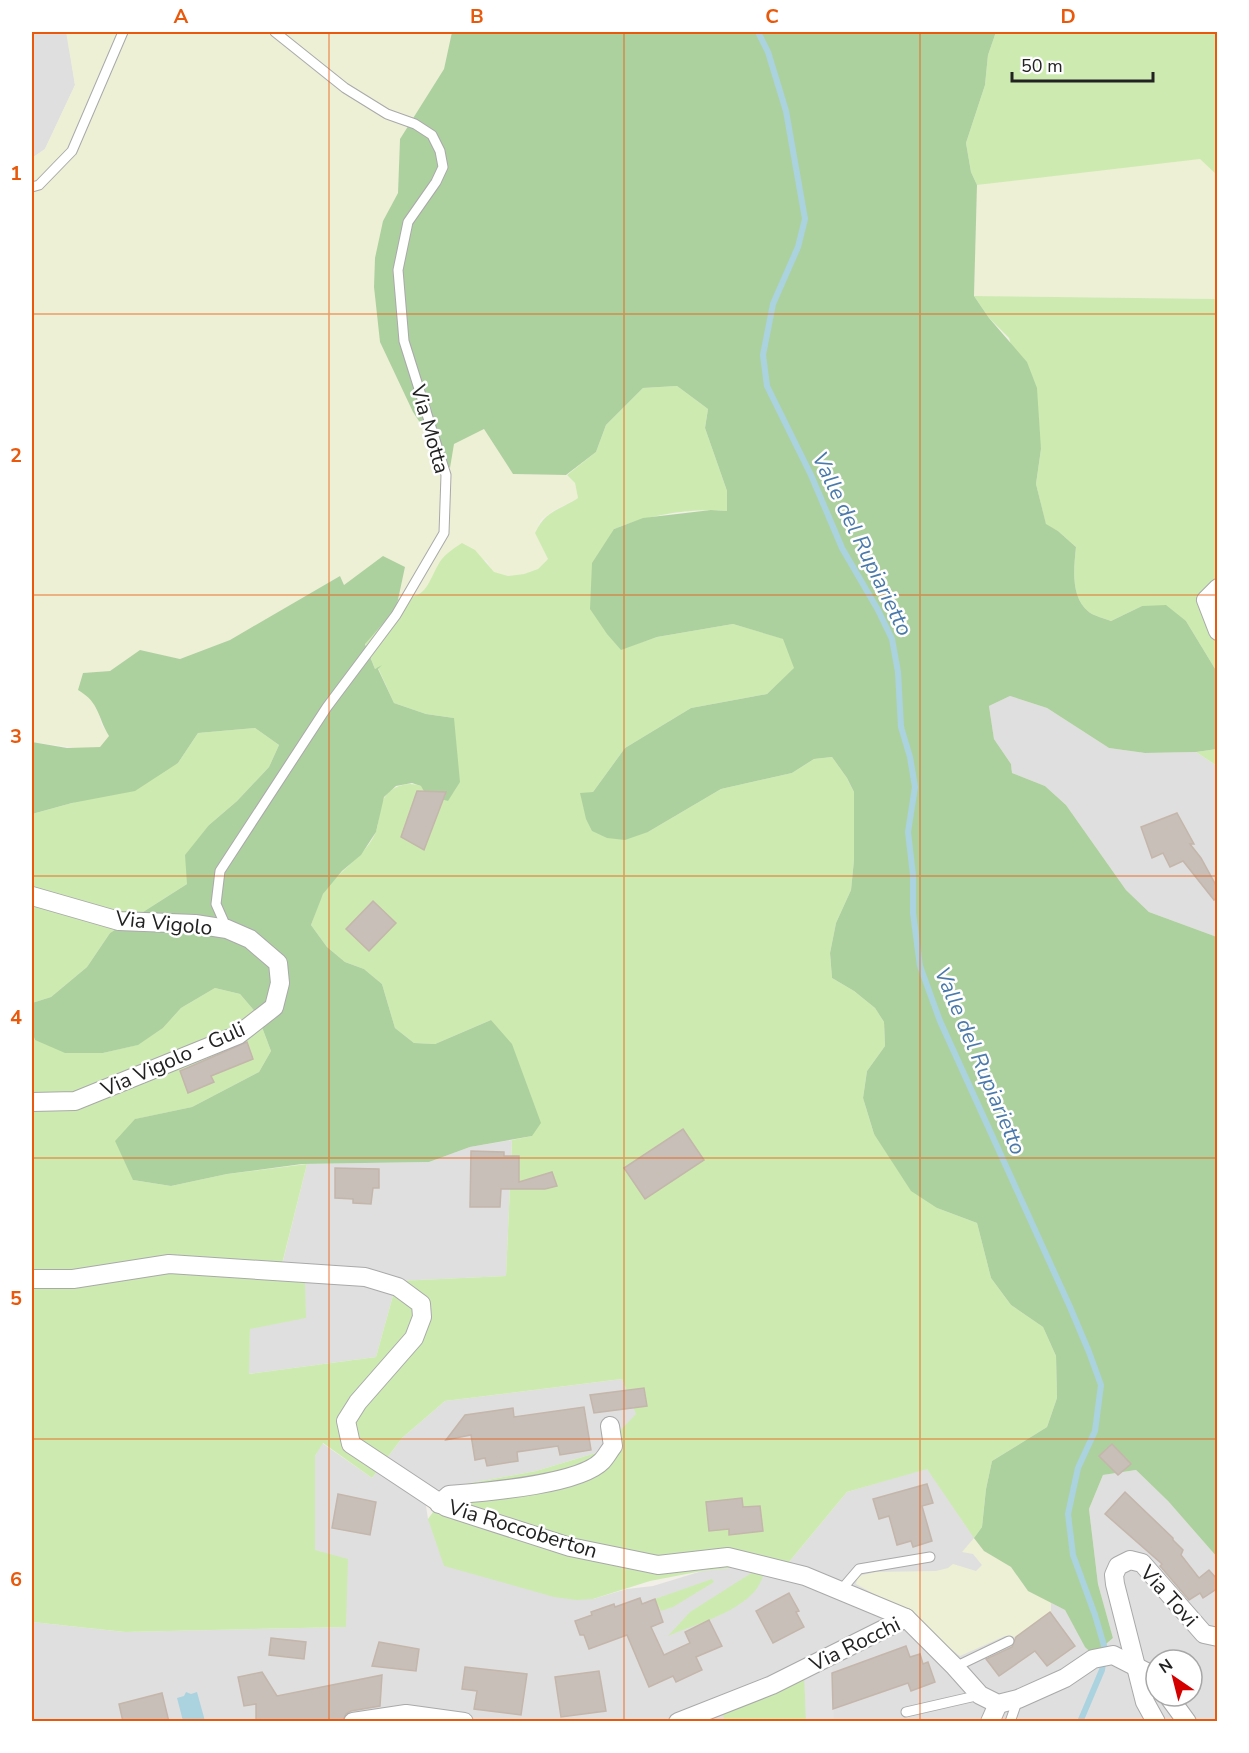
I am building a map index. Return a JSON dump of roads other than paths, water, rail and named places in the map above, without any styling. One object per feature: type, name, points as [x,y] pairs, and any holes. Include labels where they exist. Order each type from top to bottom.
[{"type":"street","points":[[1218,588],[1206,600],[1218,631]]},
{"type":"street","name":"Via Vigolo","points":[[32,896],[119,921],[195,924],[227,929]]},
{"type":"street","name":"Via Vigolo - Guli","points":[[32,1102],[75,1101],[158,1069],[238,1035],[274,1007],[280,983],[278,963],[250,939],[227,929]]},
{"type":"street","name":"Via Roccoberton","points":[[32,1280],[73,1279],[169,1264],[365,1277],[398,1287],[421,1304],[423,1317],[414,1338],[358,1402],[346,1420],[351,1444],[440,1504],[570,1547],[658,1565],[728,1557],[805,1576],[906,1618]]},
{"type":"street","points":[[440,1504],[449,1495],[538,1485],[581,1473],[601,1462],[613,1446],[610,1426]]},
{"type":"street","name":"Via Tovi","points":[[1137,1668],[1114,1575],[1118,1566],[1130,1560],[1142,1563],[1204,1634],[1218,1637]]},
{"type":"street","name":"Via Rocchi","points":[[678,1722],[772,1685],[906,1618],[956,1667],[980,1695],[998,1704]]},
{"type":"street","points":[[990,1722],[998,1704],[1018,1699],[1105,1657],[1144,1671]]},
{"type":"street","points":[[1137,1668],[1144,1702],[1156,1722]]},
{"type":"street","points":[[1177,1708],[1187,1722]]},
{"type":"street","points":[[354,1722],[406,1713],[464,1722]]},
{"type":"lane","points":[[32,187],[39,185],[72,151],[123,32]]},
{"type":"lane","name":"Via Motta","points":[[227,929],[216,904],[220,871],[327,707],[396,615],[444,532],[446,475],[404,341],[398,270],[408,222],[436,183],[443,167],[440,151],[432,135],[414,124],[387,114],[345,88],[275,32]]},
{"type":"lane","points":[[840,1590],[860,1569],[930,1557]]},
{"type":"lane","points":[[956,1667],[1009,1641]]},
{"type":"lane","points":[[906,1712],[980,1695]]},
{"type":"lane","points":[[1010,1722],[1018,1699]]},
{"type":"water","points":[[186,1692],[191,1694],[197,1692],[205,1721],[183,1721],[177,1698],[184,1696]]},
{"type":"waterway","name":"Valle del Rupiarietto","points":[[758,32],[768,52],[786,111],[805,219],[798,247],[773,304],[763,355],[767,386],[811,475],[842,548],[892,639],[898,672],[901,727],[910,757],[915,787],[908,832],[913,875],[913,913],[920,966],[940,1021],[1070,1307],[1101,1385],[1095,1431],[1078,1468],[1068,1514],[1073,1555],[1105,1649],[1102,1670],[1080,1722]]}]
